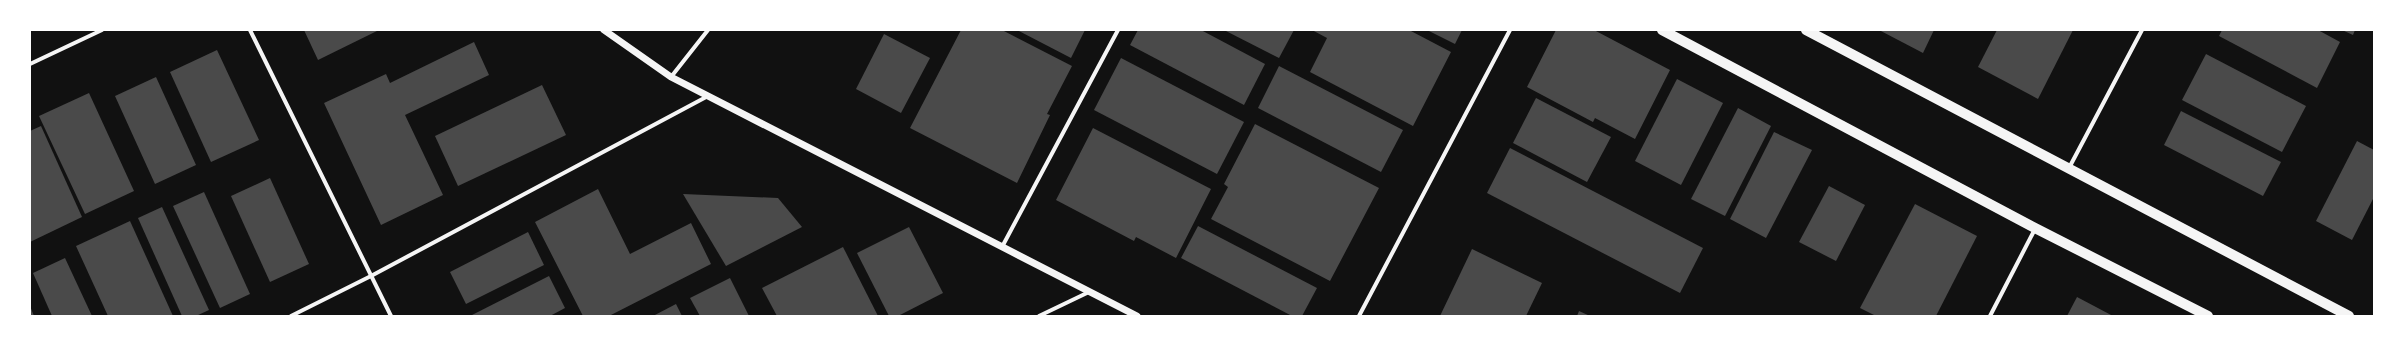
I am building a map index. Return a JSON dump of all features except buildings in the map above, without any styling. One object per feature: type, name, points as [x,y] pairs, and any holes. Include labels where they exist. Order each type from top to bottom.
[{"type":"main road","points":[[1662,30],[2035,228],[2208,316]]},
{"type":"main road","points":[[1806,30],[2349,316]]},
{"type":"street","points":[[30,64],[102,30]]},
{"type":"street","points":[[250,30],[392,316]]},
{"type":"street","points":[[604,30],[671,76],[708,96],[1137,316]]},
{"type":"street","points":[[671,76],[708,30]]},
{"type":"street","points":[[1002,247],[1118,30]]},
{"type":"street","points":[[1359,316],[1510,30]]},
{"type":"street","points":[[2069,168],[2142,30]]},
{"type":"street","points":[[291,316],[371,276],[708,96]]},
{"type":"street","points":[[1990,316],[2035,228]]},
{"type":"street","points":[[1039,316],[1089,292]]}]
